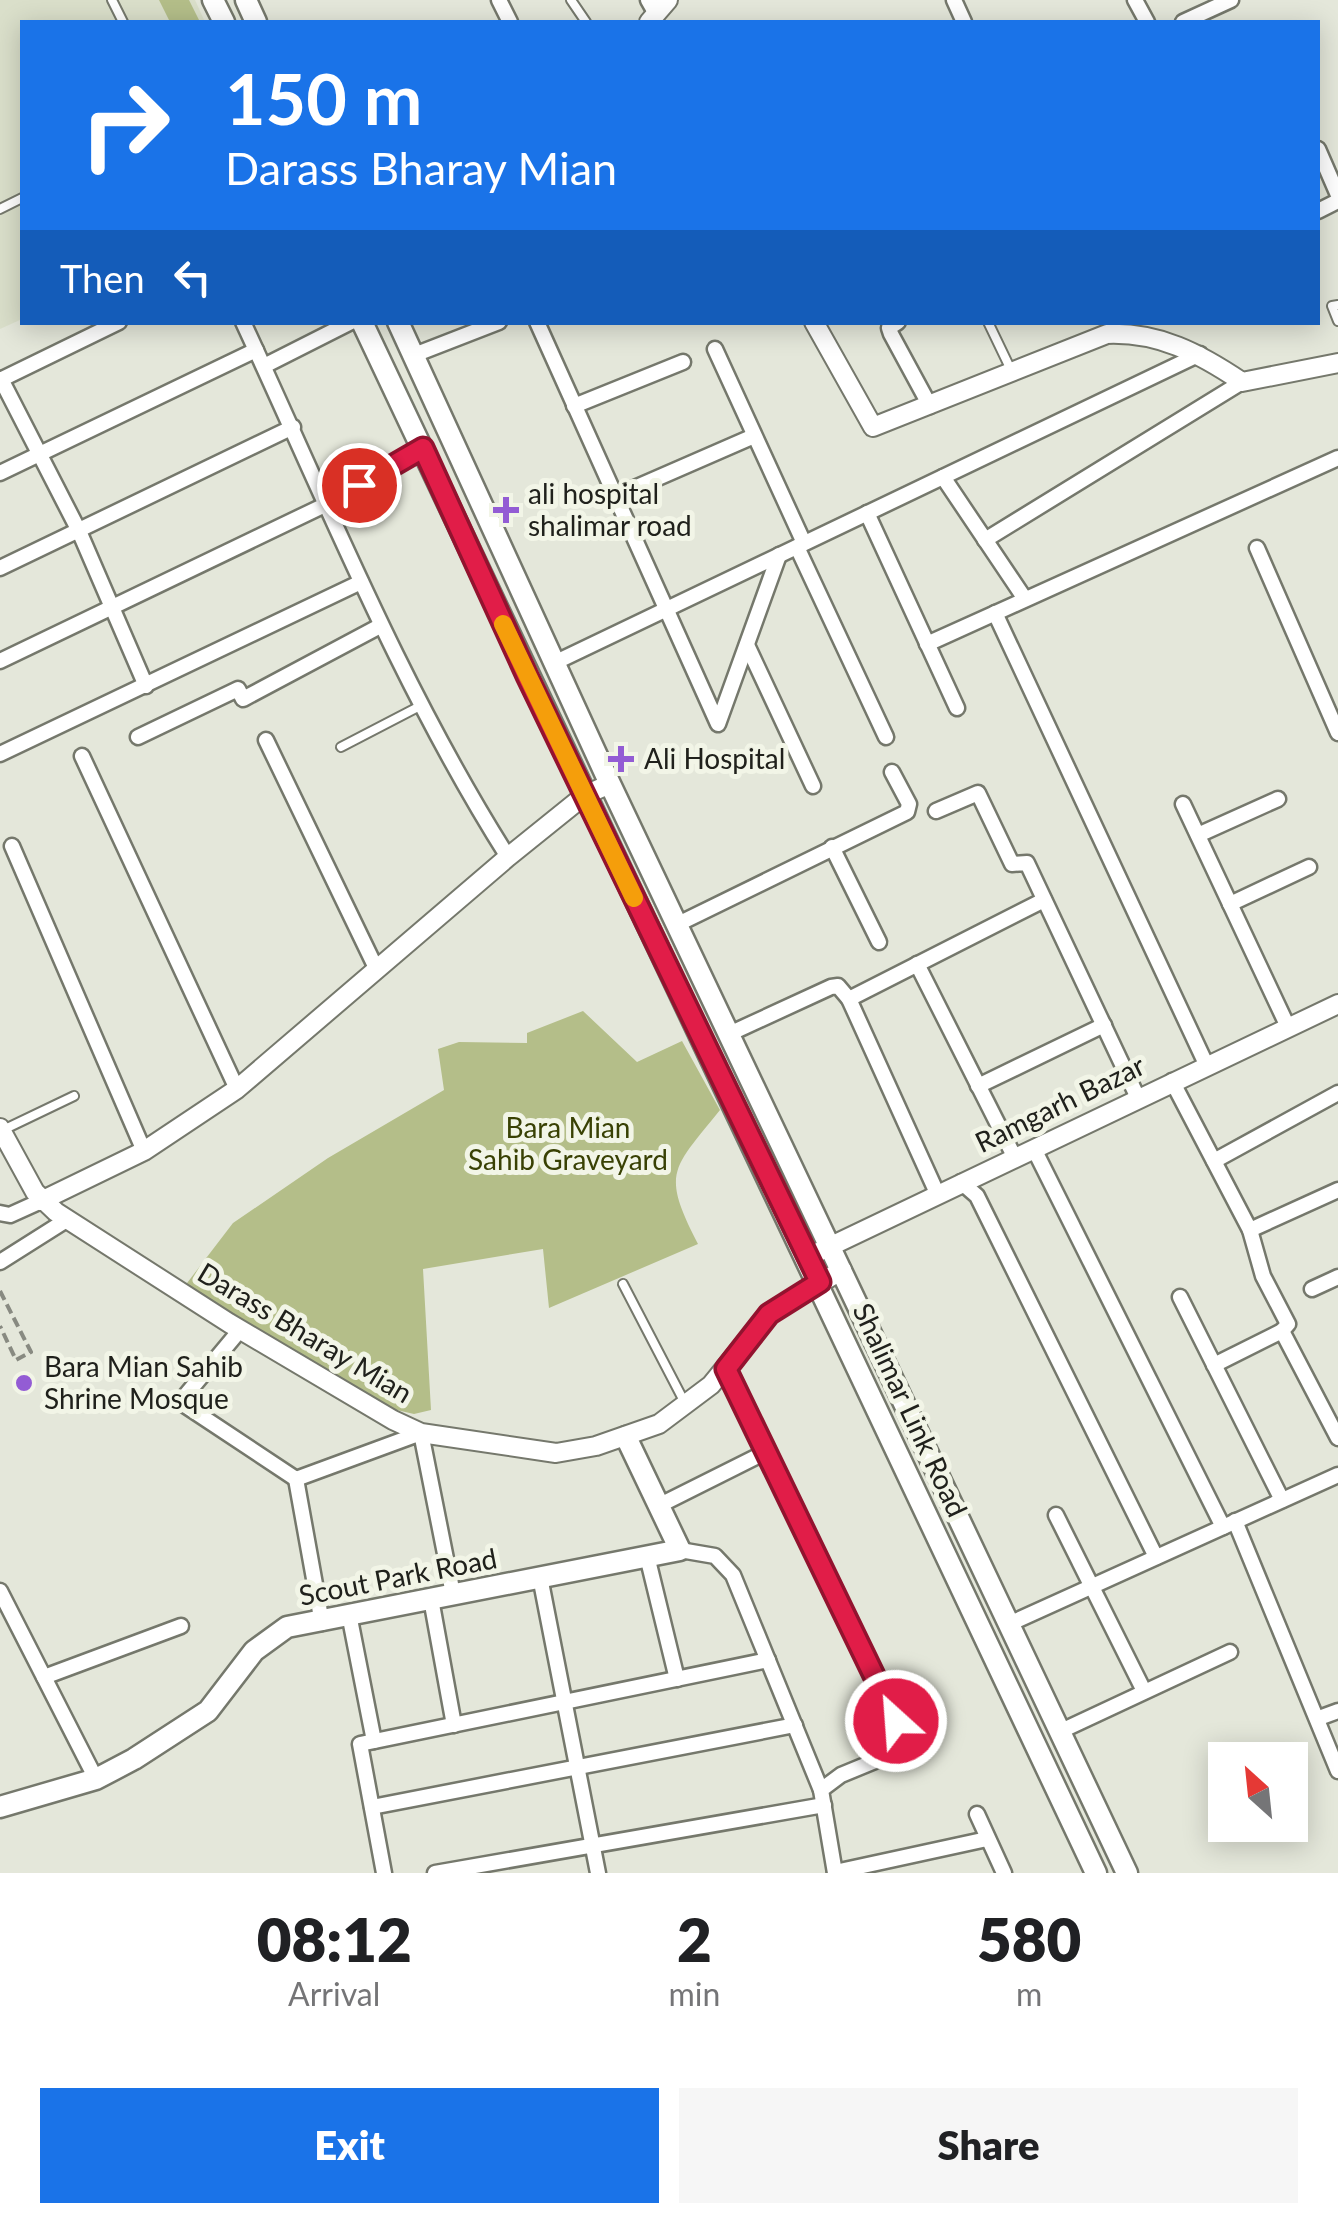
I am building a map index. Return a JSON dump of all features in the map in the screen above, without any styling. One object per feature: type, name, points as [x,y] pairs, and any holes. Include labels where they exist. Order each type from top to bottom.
[{"type":"main road","name":"Shalimar Link Road","points":[[363,325],[820,1282],[1096,1873]]},
{"type":"main road","name":"Shalimar Link Road","points":[[399,325],[610,784],[1127,1873]]},
{"type":"main road","points":[[626,1438],[680,1550]]},
{"type":"main road","name":"Scout Park Road","points":[[0,1808],[96,1779],[208,1712],[268,1637],[288,1627],[680,1550]]},
{"type":"street","points":[[1187,20],[1231,0]]},
{"type":"street","points":[[1320,154],[1338,198]]},
{"type":"street","points":[[114,325],[0,380],[79,531],[146,686]]},
{"type":"street","points":[[244,325],[380,626],[454,772],[508,857]]},
{"type":"street","points":[[264,366],[344,325]]},
{"type":"street","points":[[414,355],[491,325]]},
{"type":"street","points":[[537,325],[718,724],[779,556]]},
{"type":"street","points":[[816,325],[873,428],[1012,372],[1100,330],[1134,333],[1200,354],[1242,382]]},
{"type":"street","points":[[894,325],[891,334],[930,406]]},
{"type":"street","points":[[714,349],[886,737]]},
{"type":"street","points":[[0,473],[256,350]]},
{"type":"street","points":[[554,662],[1200,354]]},
{"type":"street","points":[[574,406],[683,362]]},
{"type":"street","points":[[985,540],[1242,382],[1338,363]]},
{"type":"street","points":[[0,568],[293,426]]},
{"type":"street","points":[[614,497],[754,436]]},
{"type":"street","points":[[0,661],[327,504],[423,448]]},
{"type":"street","points":[[927,644],[1338,458]]},
{"type":"street","points":[[942,477],[1025,600]]},
{"type":"street","points":[[867,513],[957,708]]},
{"type":"street","points":[[1257,548],[1338,733]]},
{"type":"street","points":[[0,754],[361,582]]},
{"type":"street","points":[[996,613],[1206,1064]]},
{"type":"street","points":[[138,737],[238,689],[242,699],[380,626]]},
{"type":"street","points":[[747,645],[813,786]]},
{"type":"street","points":[[266,740],[376,968]]},
{"type":"street","points":[[82,756],[237,1088]]},
{"type":"street","points":[[678,924],[910,809],[892,772]]},
{"type":"street","points":[[0,1262],[55,1211],[237,1088],[508,857],[585,796],[610,784]]},
{"type":"street","points":[[936,811],[978,793],[1012,864],[1026,860],[1138,1098]]},
{"type":"street","points":[[1198,835],[1278,799]]},
{"type":"street","points":[[1184,804],[1288,1027]]},
{"type":"street","points":[[12,846],[144,1151]]},
{"type":"street","points":[[832,848],[880,942]]},
{"type":"street","points":[[1230,904],[1309,867]]},
{"type":"street","points":[[849,999],[1044,900]]},
{"type":"street","points":[[917,964],[1015,1158]]},
{"type":"street","points":[[729,1034],[838,986],[849,999],[937,1193]]},
{"type":"street","name":"Ramgarh Bazar","points":[[808,1257],[1338,1004]]},
{"type":"street","points":[[978,1086],[1104,1024]]},
{"type":"street","points":[[1172,1081],[1250,1230],[1263,1276],[1288,1324],[1282,1332],[1214,1365]]},
{"type":"street","points":[[1214,1162],[1338,1094]]},
{"type":"street","points":[[1,1130],[55,1211]]},
{"type":"street","points":[[1034,1148],[1229,1524],[1318,1718],[1338,1771]]},
{"type":"street","points":[[961,1182],[977,1196],[1156,1557]]},
{"type":"street","points":[[1250,1230],[1338,1190]]},
{"type":"street","points":[[0,1213],[55,1211]]},
{"type":"street","name":"Darass Bharay Mian","points":[[55,1211],[375,1411],[421,1432],[556,1454],[626,1438],[686,1406],[726,1369],[769,1314],[842,1270]]},
{"type":"street","points":[[1312,1289],[1338,1278]]},
{"type":"street","points":[[1180,1298],[1282,1500]]},
{"type":"street","points":[[240,1330],[180,1402],[296,1479],[322,1623]]},
{"type":"street","points":[[1282,1332],[1338,1438]]},
{"type":"street","points":[[436,1873],[593,1846],[822,1797],[841,1776],[892,1754],[900,1734],[726,1369]]},
{"type":"street","points":[[296,1479],[421,1432],[453,1594]]},
{"type":"street","points":[[658,1506],[766,1452]]},
{"type":"street","points":[[1011,1623],[1338,1474]]},
{"type":"street","points":[[1056,1515],[1144,1691]]},
{"type":"street","points":[[680,1550],[715,1556],[734,1576],[822,1797],[835,1872],[987,1839]]},
{"type":"street","points":[[647,1556],[676,1679]]},
{"type":"street","points":[[540,1576],[598,1873]]},
{"type":"street","points":[[0,1591],[96,1779]]},
{"type":"street","points":[[431,1598],[454,1725]]},
{"type":"street","points":[[349,1614],[374,1741]]},
{"type":"street","points":[[44,1677],[181,1626]]},
{"type":"street","points":[[1062,1731],[1230,1652]]},
{"type":"street","points":[[384,1873],[360,1744],[768,1660]]},
{"type":"street","points":[[1318,1718],[1338,1710]]},
{"type":"street","points":[[372,1807],[795,1725]]},
{"type":"street","points":[[976,1814],[1004,1873]]},
{"type":"lane","points":[[1338,304],[1332,306],[1338,322]]},
{"type":"lane","points":[[989,325],[1012,372]]},
{"type":"lane","points":[[341,747],[420,706]]},
{"type":"lane","points":[[1,1130],[74,1096]]},
{"type":"lane","points":[[624,1284],[686,1406]]},
{"type":"path","points":[[0,1291],[32,1352],[16,1360],[0,1326]]},
{"type":"shaded area","points":[[0,0],[195,0],[204,20],[20,20],[20,320],[0,329]]},
{"type":"green space","points":[[159,0],[189,0],[199,20],[169,20]]},
{"type":"green space","name":"Bara Mian Sahib Graveyard","points":[[583,1011],[637,1062],[682,1041],[720,1110],[691,1146],[677,1172],[679,1201],[698,1244],[549,1308],[543,1249],[423,1269],[431,1410],[414,1414],[388,1408],[184,1287],[233,1223],[328,1158],[444,1090],[438,1049],[459,1042],[527,1043],[527,1033]]},
{"type":"slow traffic","points":[[503,624],[634,898]]},
{"type":"place","name":"ali hospital shalimar road","points":[[506,510]]},
{"type":"place","name":"Ali Hospital","points":[[621,759]]},
{"type":"place","name":"Bara Mian Sahib Shrine Mosque","points":[[24,1383]]},
{"type":"route","points":[[359,485],[423,448],[527,676],[820,1282],[769,1314],[726,1369],[896,1721]]}]
